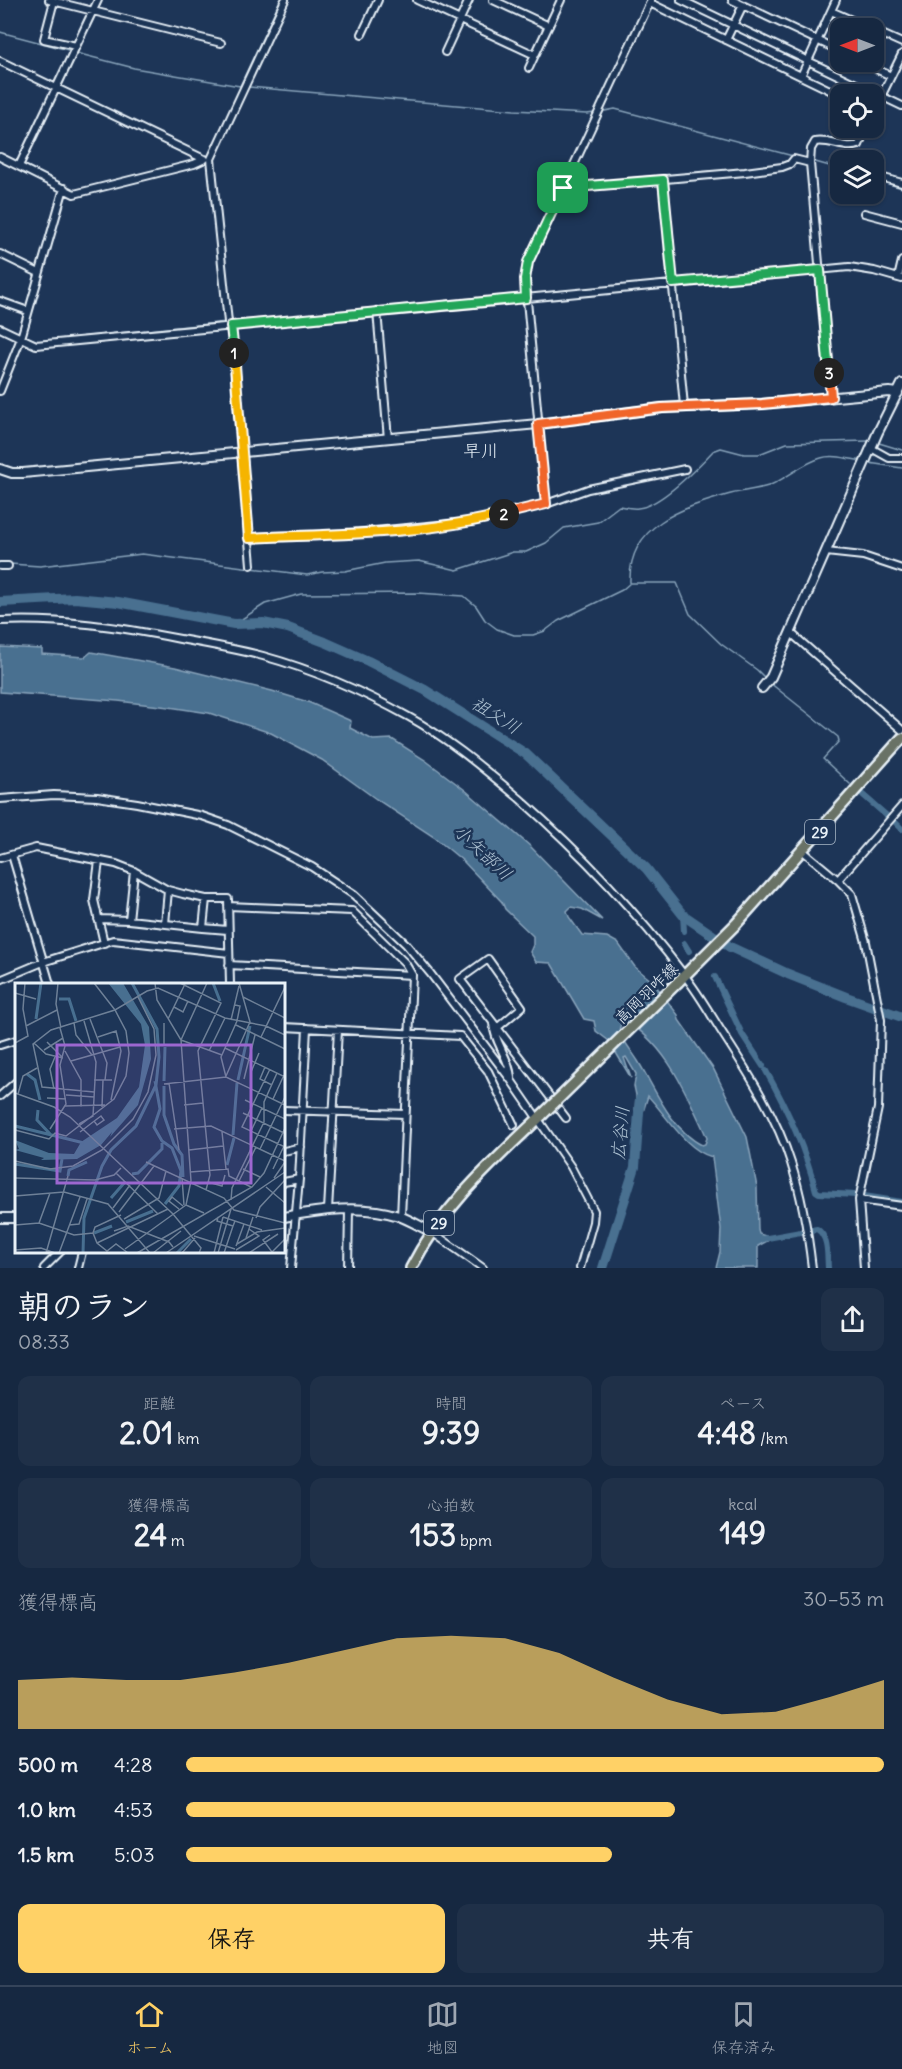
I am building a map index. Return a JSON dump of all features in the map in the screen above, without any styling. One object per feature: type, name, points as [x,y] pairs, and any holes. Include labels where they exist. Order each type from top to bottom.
[{"type":"main road","name":"高岡羽咋線","points":[[411,1268],[432,1232],[472,1182],[736,924],[902,738]]},
{"type":"street","points":[[19,166],[98,0]]},
{"type":"street","points":[[251,565],[230,324],[208,159],[285,0]]},
{"type":"street","points":[[362,34],[378,0]]},
{"type":"street","points":[[417,0],[535,55]]},
{"type":"street","points":[[445,52],[469,0]]},
{"type":"street","points":[[493,0],[549,26]]},
{"type":"street","points":[[529,68],[561,0]]},
{"type":"street","points":[[681,0],[856,84]]},
{"type":"street","points":[[732,0],[830,46]]},
{"type":"street","points":[[801,76],[836,0]]},
{"type":"street","points":[[75,49],[44,39],[51,1],[221,43]]},
{"type":"street","points":[[546,504],[526,294],[525,279],[528,262],[650,2],[830,89]]},
{"type":"street","points":[[726,40],[743,5]]},
{"type":"street","points":[[831,11],[847,18]]},
{"type":"street","points":[[884,35],[902,43]]},
{"type":"street","points":[[884,90],[902,54]]},
{"type":"street","points":[[0,61],[208,159]]},
{"type":"street","points":[[882,72],[891,76]]},
{"type":"street","points":[[884,97],[902,106]]},
{"type":"street","points":[[831,397],[810,160],[811,149],[815,142],[823,140],[850,147],[859,145],[862,138]]},
{"type":"street","points":[[0,157],[74,194],[208,159]]},
{"type":"street","points":[[563,188],[782,167],[790,164],[794,159],[810,160]]},
{"type":"street","points":[[884,178],[902,183]]},
{"type":"street","points":[[663,180],[684,406]]},
{"type":"street","points":[[0,391],[21,337],[64,188]]},
{"type":"street","points":[[864,213],[902,223]]},
{"type":"street","points":[[0,254],[39,273]]},
{"type":"street","points":[[0,328],[36,345],[230,324],[377,312],[526,294],[820,267],[849,267],[900,278],[902,261]]},
{"type":"street","points":[[0,301],[28,311]]},
{"type":"street","points":[[377,312],[388,439]]},
{"type":"street","points":[[767,683],[871,448],[900,393],[902,384]]},
{"type":"street","points":[[0,469],[12,473],[23,473],[538,424],[684,406],[762,404],[889,392],[900,393]]},
{"type":"street","points":[[871,448],[889,458],[902,459]]},
{"type":"street","points":[[249,538],[364,533],[471,522],[546,504],[588,489],[685,469]]},
{"type":"street","points":[[826,552],[863,556],[902,569]]},
{"type":"street","points":[[0,566],[8,566]]},
{"type":"street","points":[[0,621],[63,621],[100,624],[263,656],[333,681],[411,718],[485,769],[558,834],[627,905],[749,1074],[773,1117],[791,1161],[803,1206],[812,1268]]},
{"type":"street","points":[[791,633],[902,730]]},
{"type":"street","points":[[0,799],[54,795],[97,797],[202,816],[228,825],[312,867],[354,895],[406,945],[540,1117],[571,1167],[594,1211],[580,1268]]},
{"type":"street","points":[[838,880],[902,806]]},
{"type":"street","points":[[0,858],[36,848],[116,864],[168,890],[206,899],[228,899],[230,983]]},
{"type":"street","points":[[802,851],[852,894],[866,942],[881,1020],[878,1108],[859,1200],[864,1268]]},
{"type":"street","points":[[12,855],[50,983]]},
{"type":"street","points":[[99,861],[94,900],[104,943]]},
{"type":"street","points":[[129,920],[134,871]]},
{"type":"street","points":[[165,924],[168,890]]},
{"type":"street","points":[[203,928],[206,899]]},
{"type":"street","points":[[228,906],[352,911],[405,963],[412,975],[401,1217]]},
{"type":"street","points":[[98,919],[228,930]]},
{"type":"street","points":[[0,980],[43,962],[113,940],[229,953]]},
{"type":"street","points":[[511,1080],[511,1071],[494,1032],[495,1025],[522,1007],[488,959],[460,979],[495,1025],[566,1118]]},
{"type":"street","points":[[230,965],[412,975]]},
{"type":"street","points":[[285,1027],[460,1036],[488,1071],[514,1125]]},
{"type":"street","points":[[291,1268],[299,1179],[307,1028]]},
{"type":"street","points":[[328,1210],[338,1030]]},
{"type":"street","points":[[0,1045],[15,1040]]},
{"type":"street","points":[[0,1096],[15,1083]]},
{"type":"street","points":[[285,1110],[405,1114]]},
{"type":"street","points":[[285,1151],[301,1147]]},
{"type":"street","points":[[285,1182],[299,1179]]},
{"type":"street","points":[[859,1200],[902,1206]]},
{"type":"street","points":[[285,1217],[328,1210],[384,1212],[401,1217],[432,1232],[483,1268]]},
{"type":"street","points":[[348,1268],[349,1210]]},
{"type":"street","points":[[44,1268],[58,1253]]},
{"type":"street","points":[[78,1268],[82,1253]]},
{"type":"water","name":"小矢部川","points":[[0,647],[42,649],[42,654],[85,657],[91,652],[175,667],[308,702],[351,721],[350,728],[373,740],[392,739],[465,790],[530,846],[602,920],[582,909],[571,907],[567,911],[582,935],[607,937],[618,943],[635,967],[653,982],[678,1015],[679,1020],[714,1070],[747,1137],[757,1187],[758,1230],[759,1234],[769,1237],[769,1240],[758,1246],[758,1268],[716,1268],[720,1252],[721,1229],[712,1157],[685,1140],[648,1096],[643,1112],[635,1111],[636,1074],[626,1057],[624,1058],[631,1078],[609,1041],[596,1031],[594,1021],[584,1019],[551,963],[536,962],[530,952],[533,936],[505,909],[502,902],[463,861],[434,837],[322,760],[271,733],[209,713],[118,701],[0,692]],"holes":[[[619,1017],[648,1038],[671,1066],[704,1131],[707,1138],[705,1144],[702,1145],[689,1137],[666,1110],[624,1040]]]},
{"type":"waterway","points":[[76,53],[134,68],[240,86],[280,0]]},
{"type":"waterway","points":[[690,0],[733,21]]},
{"type":"waterway","points":[[738,23],[806,56]]},
{"type":"waterway","points":[[0,32],[72,51]]},
{"type":"waterway","points":[[811,58],[865,84]]},
{"type":"waterway","points":[[249,87],[514,110],[594,113]]},
{"type":"waterway","points":[[884,93],[902,102]]},
{"type":"waterway","points":[[605,111],[615,109],[793,156]]},
{"type":"waterway","points":[[812,161],[830,166]]},
{"type":"waterway","points":[[884,182],[902,188]]},
{"type":"waterway","points":[[823,266],[851,263],[863,266]]},
{"type":"waterway","points":[[674,280],[818,266]]},
{"type":"waterway","points":[[530,294],[669,281]]},
{"type":"waterway","points":[[232,322],[526,294]]},
{"type":"waterway","points":[[29,338],[39,341],[227,322]]},
{"type":"waterway","points":[[10,564],[40,566],[142,554],[307,575],[345,571],[385,563],[419,561],[457,570],[513,552],[526,552],[546,543],[564,528],[598,522],[619,506],[629,508],[647,506],[668,493],[689,476],[713,451],[721,448],[744,454],[759,454],[787,443],[868,441]]},
{"type":"waterway","points":[[879,443],[902,450]]},
{"type":"waterway","points":[[630,582],[632,562],[638,546],[648,533],[676,513],[727,495],[768,486],[821,458],[836,457],[862,461]]},
{"type":"waterway","points":[[869,463],[902,468]]},
{"type":"waterway","points":[[234,624],[265,604],[301,594],[418,593],[464,596],[476,606],[485,620],[497,629],[514,635],[533,635],[545,631],[558,621],[622,590],[630,583],[677,583],[690,614],[721,644],[766,679]]},
{"type":"waterway","name":"祖父川","points":[[0,602],[75,598],[118,602],[234,624],[263,623],[288,628],[368,661],[425,690],[526,754],[646,868],[683,915],[730,947],[788,974],[902,1017]]},
{"type":"waterway","points":[[770,683],[838,737],[839,741],[823,759],[850,784]]},
{"type":"waterway","points":[[863,795],[887,816]]},
{"type":"waterway","points":[[894,821],[902,829]]},
{"type":"waterway","points":[[683,915],[684,931]]},
{"type":"waterway","points":[[684,943],[689,951]]},
{"type":"waterway","points":[[715,977],[742,1034],[763,1066]]},
{"type":"waterway","points":[[766,1071],[795,1130],[816,1191],[856,1195]]},
{"type":"waterway","name":"広谷川","points":[[603,1268],[635,1167],[640,1099]]},
{"type":"waterway","points":[[864,1196],[902,1202]]},
{"type":"waterway","points":[[762,1239],[817,1229],[824,1237],[828,1268]]},
{"type":"tunnel","points":[[514,1125],[526,1141]]},
{"type":"district","name":"早川","points":[[481,450]]},
{"type":"route","points":[[663,180],[673,283],[820,270],[831,397],[762,404],[662,408],[538,424],[546,504],[471,522],[374,532],[249,538],[231,326],[526,298],[525,279],[528,262],[563,188],[663,180]]}]
